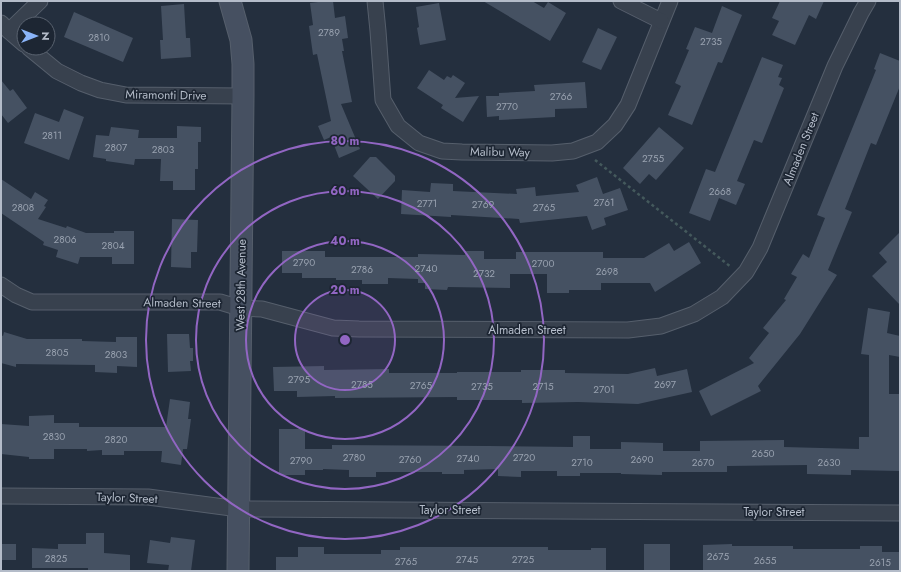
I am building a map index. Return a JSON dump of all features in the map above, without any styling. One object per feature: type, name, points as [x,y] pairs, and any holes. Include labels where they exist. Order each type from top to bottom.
[{"type":"main road","name":"West 28th Avenue","points":[[230,1],[241,40],[243,64],[238,571]]},
{"type":"street","points":[[16,37],[5,27],[40,1]]},
{"type":"street","name":"Malibu Way","points":[[375,1],[383,100],[398,126],[419,143],[442,151],[552,153],[573,150],[597,142],[615,125],[628,105],[670,1]]},
{"type":"street","points":[[621,1],[662,21]]},
{"type":"street","name":"Almaden Street","points":[[1,285],[16,295],[32,302],[220,302],[240,308],[262,308],[333,328],[628,330],[661,326],[694,314],[722,297],[746,272],[760,248],[835,66],[868,1]]},
{"type":"street","name":"Miramonti Drive","points":[[39,56],[57,71],[81,83],[100,90],[126,95],[243,96]]},
{"type":"street","name":"Taylor Street","points":[[1,496],[148,497],[239,509],[900,513]]},
{"type":"path","points":[[580,148],[743,276]]},
{"type":"building","points":[[333,1],[335,18],[345,16],[348,38],[342,39],[344,51],[342,51],[352,102],[341,104],[360,149],[339,158],[331,137],[324,140],[318,126],[331,121],[317,54],[313,55],[309,26],[313,25],[310,3]]},
{"type":"building","points":[[483,1],[532,1],[544,8],[548,2],[566,13],[550,41]]},
{"type":"building","points":[[780,1],[824,1],[816,19],[809,15],[795,45],[772,35],[779,21],[772,18]]},
{"type":"building","points":[[439,3],[446,40],[420,45],[417,28],[419,27],[416,7]]},
{"type":"building","points":[[184,4],[186,38],[190,38],[191,57],[161,59],[160,40],[163,40],[161,6]]},
{"type":"building","points":[[722,6],[742,15],[722,63],[718,62],[692,125],[668,115],[681,86],[675,83],[689,50],[686,49],[695,27],[712,33]]},
{"type":"building","points":[[74,12],[133,38],[123,62],[64,37]]},
{"type":"building","points":[[598,28],[617,37],[601,70],[582,62]]},
{"type":"building","points":[[880,53],[900,61],[900,86],[876,145],[871,143],[845,209],[852,212],[828,270],[837,275],[800,334],[758,386],[761,391],[711,416],[699,391],[754,363],[749,358],[769,333],[763,328],[786,300],[784,299],[797,277],[791,274],[803,254],[809,258],[825,218],[817,215],[876,70],[874,69]]},
{"type":"building","points":[[762,57],[783,65],[778,77],[782,78],[779,85],[784,88],[762,143],[754,140],[737,181],[745,184],[736,205],[719,198],[710,221],[689,213],[706,169],[715,172]]},
{"type":"building","points":[[429,70],[444,80],[447,76],[451,78],[453,75],[465,83],[455,98],[479,96],[463,122],[441,108],[443,105],[417,88]]},
{"type":"building","points":[[1,80],[10,91],[13,89],[27,108],[8,123],[1,114]]},
{"type":"building","points":[[585,82],[587,108],[555,109],[555,117],[499,120],[499,116],[487,117],[486,96],[499,96],[499,93],[535,91],[534,85]]},
{"type":"building","points":[[64,109],[84,117],[69,160],[24,143],[35,113],[59,122]]},
{"type":"building","points":[[177,126],[201,127],[201,142],[198,142],[198,169],[195,169],[195,190],[173,190],[173,181],[160,181],[161,159],[135,159],[134,165],[106,161],[106,159],[93,157],[96,135],[109,136],[111,127],[139,130],[138,138],[177,138]]},
{"type":"building","points":[[659,127],[684,148],[656,180],[649,174],[640,184],[623,168]]},
{"type":"building","points":[[370,157],[376,157],[395,176],[395,181],[378,199],[353,176]]},
{"type":"building","points":[[597,177],[603,194],[620,188],[628,210],[604,218],[606,225],[592,230],[587,216],[520,223],[519,219],[401,214],[402,190],[430,192],[431,183],[453,184],[453,191],[517,194],[516,189],[535,187],[536,196],[579,192],[576,185]]},
{"type":"building","points":[[1,179],[31,199],[35,192],[48,200],[44,206],[46,207],[38,219],[66,228],[67,226],[86,233],[134,231],[134,264],[112,264],[112,257],[80,257],[78,264],[56,257],[58,250],[43,245],[44,242],[1,213]]},
{"type":"building","points":[[172,219],[198,220],[197,252],[191,252],[191,268],[171,267]]},
{"type":"building","points":[[900,232],[900,305],[872,276],[887,262],[879,253]]},
{"type":"building","points":[[689,242],[701,263],[655,292],[650,283],[601,283],[601,290],[569,290],[569,293],[547,293],[547,274],[510,274],[510,288],[448,287],[447,290],[425,289],[425,283],[418,283],[418,279],[388,278],[388,284],[362,284],[362,280],[302,278],[302,273],[282,273],[282,251],[325,251],[325,257],[418,257],[418,254],[465,255],[465,251],[484,251],[484,259],[516,259],[516,252],[603,252],[603,258],[644,258],[669,243],[674,251]]},
{"type":"building","points":[[868,308],[890,312],[887,333],[900,336],[900,357],[889,355],[889,394],[900,394],[900,471],[851,470],[851,475],[807,474],[807,465],[727,466],[727,472],[662,472],[662,475],[580,473],[580,476],[557,476],[557,471],[521,471],[521,477],[498,476],[498,469],[464,470],[464,474],[442,474],[442,472],[376,472],[376,477],[349,477],[349,470],[323,469],[305,470],[305,475],[279,475],[279,429],[305,429],[305,449],[332,449],[332,445],[573,447],[573,436],[590,436],[590,449],[621,449],[621,442],[663,443],[663,451],[700,451],[700,441],[784,440],[784,447],[859,449],[859,437],[869,437],[869,355],[861,354]]},
{"type":"building","points":[[4,332],[27,339],[82,339],[82,341],[116,342],[116,337],[137,337],[137,367],[117,366],[117,373],[95,372],[95,365],[16,364],[16,367],[1,363],[1,335],[3,336]]},
{"type":"building","points":[[167,334],[189,334],[190,348],[193,348],[193,361],[190,361],[191,371],[168,372]]},
{"type":"building","points":[[324,366],[324,370],[389,369],[389,373],[521,372],[521,370],[565,370],[565,373],[628,374],[655,368],[657,376],[687,369],[692,392],[638,404],[578,402],[522,403],[522,400],[457,400],[457,397],[297,397],[297,391],[274,391],[273,367]]},
{"type":"building","points":[[170,399],[190,402],[188,419],[191,419],[187,449],[183,449],[181,465],[161,462],[162,451],[124,451],[124,455],[102,455],[102,450],[87,451],[87,449],[54,449],[54,459],[29,459],[29,457],[1,454],[1,424],[29,426],[29,416],[54,415],[54,423],[79,423],[79,427],[166,427]]},
{"type":"building","points":[[86,533],[104,533],[104,553],[130,555],[130,571],[88,571],[88,568],[32,568],[32,548],[58,549],[58,544],[86,544]]},
{"type":"building","points":[[171,537],[195,540],[191,571],[168,571],[169,565],[147,563],[150,540],[170,543]]},
{"type":"building","points":[[1,544],[16,544],[16,560],[1,560]]},
{"type":"building","points":[[644,544],[670,544],[670,571],[644,571]]},
{"type":"building","points":[[732,544],[732,546],[793,546],[793,549],[860,549],[860,546],[882,546],[882,552],[900,552],[900,571],[703,571],[703,545]]},
{"type":"building","points":[[298,547],[324,547],[324,554],[381,554],[381,550],[400,550],[400,547],[548,547],[548,550],[591,550],[591,548],[606,548],[606,571],[276,571],[276,557],[298,557]]}]
